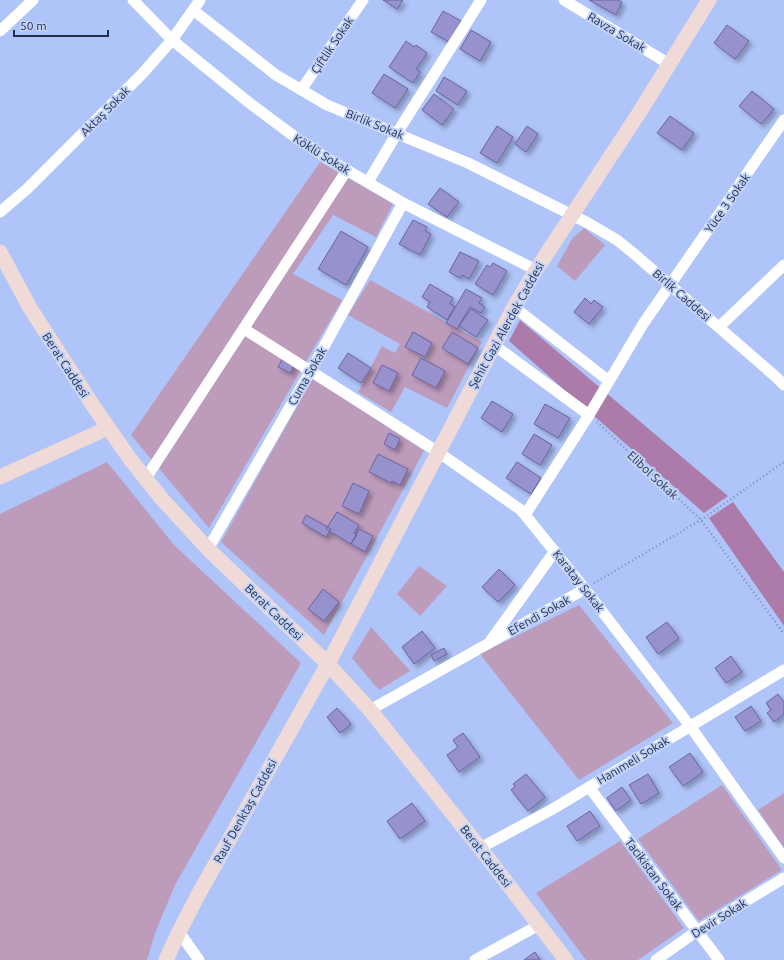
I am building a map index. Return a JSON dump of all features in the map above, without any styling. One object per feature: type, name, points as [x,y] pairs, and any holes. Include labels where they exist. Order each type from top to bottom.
[{"type":"street","points":[[0,31],[34,0]]},
{"type":"street","name":"Köklü Sokak","points":[[134,0],[172,40],[301,142],[403,203],[536,270]]},
{"type":"street","name":"Aktaş Sokak","points":[[0,212],[27,189],[142,74],[172,40],[200,0]]},
{"type":"street","name":"Çiftlik Sokak","points":[[302,90],[363,0]]},
{"type":"street","points":[[368,182],[397,132],[480,0]]},
{"type":"street","name":"Ravza Sokak","points":[[564,0],[670,64]]},
{"type":"street","name":"Şehit Gazi Alerdek Caddesi","points":[[328,664],[514,307],[536,270],[670,64],[709,0]]},
{"type":"street","name":"Birlik Sokak","points":[[193,10],[276,75],[327,105],[397,132],[468,163],[572,215]]},
{"type":"street","name":"Yüce 3 Sokak","points":[[525,515],[589,415],[643,324],[784,120]]},
{"type":"street","points":[[146,478],[347,170]]},
{"type":"street","name":"Cuma Sokak","points":[[208,549],[310,372],[403,203]]},
{"type":"street","name":"Birlik Caddesi","points":[[572,215],[617,240],[784,385]]},
{"type":"street","name":"Berat Caddesi","points":[[0,252],[30,308],[53,345],[108,428],[146,478],[208,549],[328,664],[370,710],[480,848],[566,960]]},
{"type":"street","points":[[719,327],[784,265]]},
{"type":"street","points":[[514,307],[609,381]]},
{"type":"street","name":"Karatay Sokak","points":[[244,329],[438,452],[507,500],[525,515],[585,589],[690,726],[784,858]]},
{"type":"street","points":[[494,345],[589,415]]},
{"type":"street","points":[[0,477],[108,428]]},
{"type":"street","points":[[490,643],[555,551]]},
{"type":"street","name":"Efendi Sokak","points":[[370,710],[585,589]]},
{"type":"street","name":"Rauf Denktaş Caddesi","points":[[166,960],[179,932],[328,664]]},
{"type":"street","name":"Hanımeli Sokak","points":[[480,848],[551,810],[784,670]]},
{"type":"street","name":"Tacikistan Sokak","points":[[589,787],[719,960]]},
{"type":"street","name":"Devir Sokak","points":[[656,960],[697,931],[784,878]]},
{"type":"street","points":[[475,960],[539,925]]},
{"type":"street","points":[[179,932],[199,960]]},
{"type":"path","name":"Elibol Sokak","points":[[589,415],[701,520],[784,634]]},
{"type":"path","points":[[585,589],[701,520],[784,462]]},
{"type":"shaded area","points":[[320,162],[393,204],[376,237],[333,215],[293,274],[342,300],[209,528],[131,435]]},
{"type":"shaded area","points":[[584,228],[605,245],[575,281],[557,266],[572,239]]},
{"type":"shaded area","points":[[370,280],[482,342],[447,408],[405,387],[391,412],[358,392],[382,346],[395,353],[400,344],[348,315]]},
{"type":"shaded area","points":[[520,320],[728,496],[704,513],[509,341]]},
{"type":"shaded area","points":[[313,378],[424,451],[324,635],[221,542]]},
{"type":"shaded area","points":[[107,462],[174,545],[301,663],[175,885],[155,933],[147,960],[0,960],[0,514]]},
{"type":"shaded area","points":[[733,502],[784,572],[784,626],[709,518]]},
{"type":"shaded area","points":[[419,566],[447,586],[420,616],[397,594]]},
{"type":"shaded area","points":[[579,605],[673,723],[579,780],[480,654]]},
{"type":"shaded area","points":[[371,627],[410,671],[379,690],[352,658]]},
{"type":"shaded area","points":[[722,785],[782,870],[699,921],[638,839]]},
{"type":"shaded area","points":[[784,793],[784,848],[758,810]]},
{"type":"shaded area","points":[[620,841],[684,928],[638,960],[586,960],[536,893]]},
{"type":"building","points":[[383,0],[403,0],[397,9]]},
{"type":"building","points":[[589,0],[618,0],[622,2],[616,15]]},
{"type":"building","points":[[443,11],[461,21],[449,42],[431,32]]},
{"type":"building","points":[[727,25],[749,41],[735,59],[714,43]]},
{"type":"building","points":[[471,30],[491,42],[480,61],[460,49]]},
{"type":"building","points":[[406,41],[414,47],[416,45],[427,53],[416,69],[420,72],[413,83],[389,67]]},
{"type":"building","points":[[384,74],[408,89],[395,108],[372,93]]},
{"type":"building","points":[[444,77],[467,91],[458,105],[436,91]]},
{"type":"building","points":[[752,91],[774,109],[761,124],[739,106]]},
{"type":"building","points":[[434,94],[454,109],[442,125],[422,110]]},
{"type":"building","points":[[670,116],[694,133],[682,150],[657,133]]},
{"type":"building","points":[[497,126],[513,137],[497,163],[480,153]]},
{"type":"building","points":[[527,126],[538,134],[526,152],[515,144]]},
{"type":"building","points":[[440,188],[459,202],[447,217],[428,204]]},
{"type":"building","points":[[413,220],[427,227],[425,231],[431,234],[420,255],[399,244]]},
{"type":"building","points":[[341,231],[368,247],[346,285],[318,269]]},
{"type":"building","points":[[460,252],[479,261],[469,279],[462,275],[460,278],[449,272]]},
{"type":"building","points":[[493,263],[507,271],[493,295],[475,284],[487,265],[490,267]]},
{"type":"building","points":[[430,284],[453,298],[450,304],[455,307],[447,320],[427,307],[430,302],[422,297]]},
{"type":"building","points":[[466,289],[482,298],[479,303],[485,307],[481,313],[470,307],[457,329],[446,323]]},
{"type":"building","points":[[585,298],[591,304],[594,300],[603,307],[589,324],[574,312]]},
{"type":"building","points":[[471,309],[488,320],[476,337],[459,326]]},
{"type":"building","points":[[413,332],[432,343],[425,357],[405,347]]},
{"type":"building","points":[[452,332],[478,348],[468,364],[442,348]]},
{"type":"building","points":[[348,353],[371,368],[361,383],[338,368]]},
{"type":"building","points":[[283,358],[295,364],[290,373],[278,367]]},
{"type":"building","points":[[421,358],[445,371],[436,388],[412,375]]},
{"type":"building","points":[[382,365],[398,373],[389,391],[373,383]]},
{"type":"building","points":[[492,401],[513,414],[502,432],[481,418]]},
{"type":"building","points":[[545,404],[570,418],[558,438],[534,424]]},
{"type":"building","points":[[389,433],[400,439],[395,450],[384,444]]},
{"type":"building","points":[[534,434],[552,445],[540,465],[522,454]]},
{"type":"building","points":[[378,454],[408,469],[400,485],[392,481],[391,483],[369,472]]},
{"type":"building","points":[[517,462],[541,478],[531,494],[506,478]]},
{"type":"building","points":[[353,483],[369,491],[359,514],[342,506]]},
{"type":"building","points":[[337,512],[359,525],[354,533],[357,535],[351,544],[326,529]]},
{"type":"building","points":[[306,515],[331,529],[326,537],[302,523]]},
{"type":"building","points":[[359,529],[373,536],[365,552],[351,544]]},
{"type":"building","points":[[499,569],[515,585],[498,602],[482,587]]},
{"type":"building","points":[[323,589],[339,602],[324,621],[308,609]]},
{"type":"building","points":[[667,622],[679,638],[658,654],[646,637]]},
{"type":"building","points":[[422,631],[435,648],[414,664],[402,647]]},
{"type":"building","points":[[444,648],[447,654],[434,661],[431,655]]},
{"type":"building","points":[[731,656],[742,672],[726,683],[715,668]]},
{"type":"building","points":[[778,694],[784,702],[784,714],[774,722],[767,713],[771,710],[766,703]]},
{"type":"building","points":[[751,706],[761,721],[745,731],[735,717]]},
{"type":"building","points":[[337,708],[351,724],[340,733],[327,717]]},
{"type":"building","points":[[463,733],[480,757],[459,772],[447,755],[458,747],[453,740]]},
{"type":"building","points":[[690,753],[703,772],[683,786],[669,767]]},
{"type":"building","points":[[526,774],[545,797],[528,811],[511,790],[515,786],[513,784]]},
{"type":"building","points":[[648,774],[659,793],[641,804],[629,785]]},
{"type":"building","points":[[622,787],[631,800],[616,811],[607,798]]},
{"type":"building","points":[[412,803],[425,821],[400,839],[387,821]]},
{"type":"building","points":[[590,811],[600,826],[577,841],[567,826]]},
{"type":"building","points":[[535,952],[540,960],[524,960]]}]
